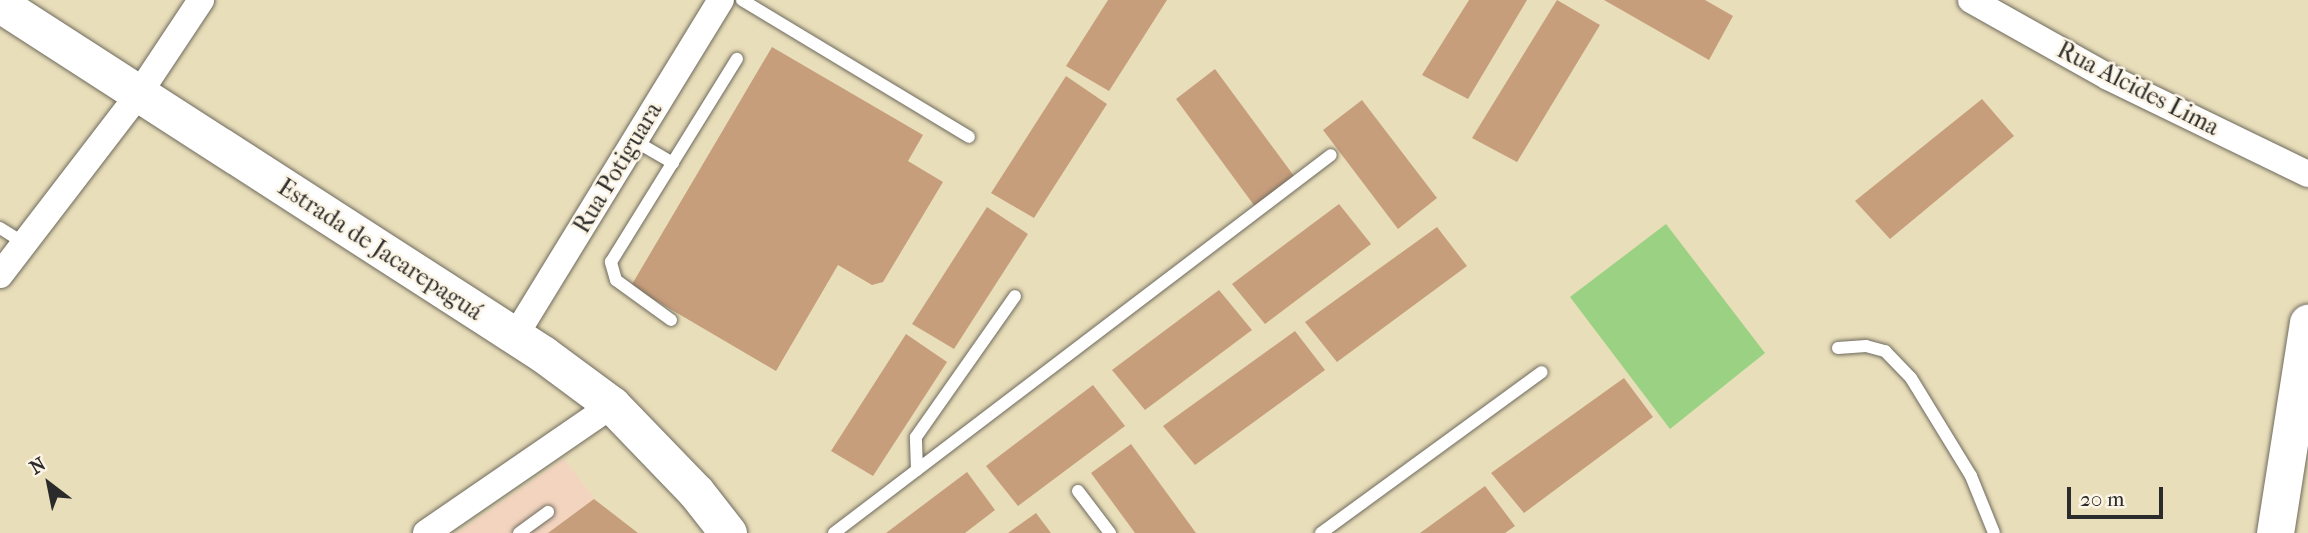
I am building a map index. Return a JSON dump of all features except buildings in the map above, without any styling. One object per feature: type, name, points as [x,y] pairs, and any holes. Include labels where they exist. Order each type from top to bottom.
[{"type":"main road","name":"Estrada de Jacarepaguá","points":[[0,4],[515,336],[611,405],[696,492],[728,533]]},
{"type":"main road","points":[[2275,533],[2297,451],[2308,323]]},
{"type":"street","points":[[0,275],[138,95],[201,0]]},
{"type":"street","name":"Rua Potiguara","points":[[515,336],[721,0]]},
{"type":"street","name":"Rua Alcides Lima","points":[[1971,0],[2108,77],[2308,174]]},
{"type":"street","points":[[426,533],[611,405]]},
{"type":"lane","points":[[742,0],[969,137]]},
{"type":"lane","points":[[671,320],[611,273],[611,262],[737,59]]},
{"type":"lane","points":[[635,141],[673,163]]},
{"type":"lane","points":[[834,533],[1331,155]]},
{"type":"lane","points":[[0,228],[24,243]]},
{"type":"lane","points":[[917,470],[914,450],[919,431],[1015,296]]},
{"type":"lane","points":[[1839,348],[1866,346],[1885,351],[1911,377],[1971,476],[1994,533]]},
{"type":"lane","points":[[1321,533],[1542,372]]},
{"type":"lane","points":[[1078,491],[1110,533]]},
{"type":"lane","points":[[519,533],[548,512]]},
{"type":"shaded area","points":[[564,459],[621,533],[457,533]]},
{"type":"green space","points":[[1666,224],[1765,353],[1670,429],[1570,297]]}]
